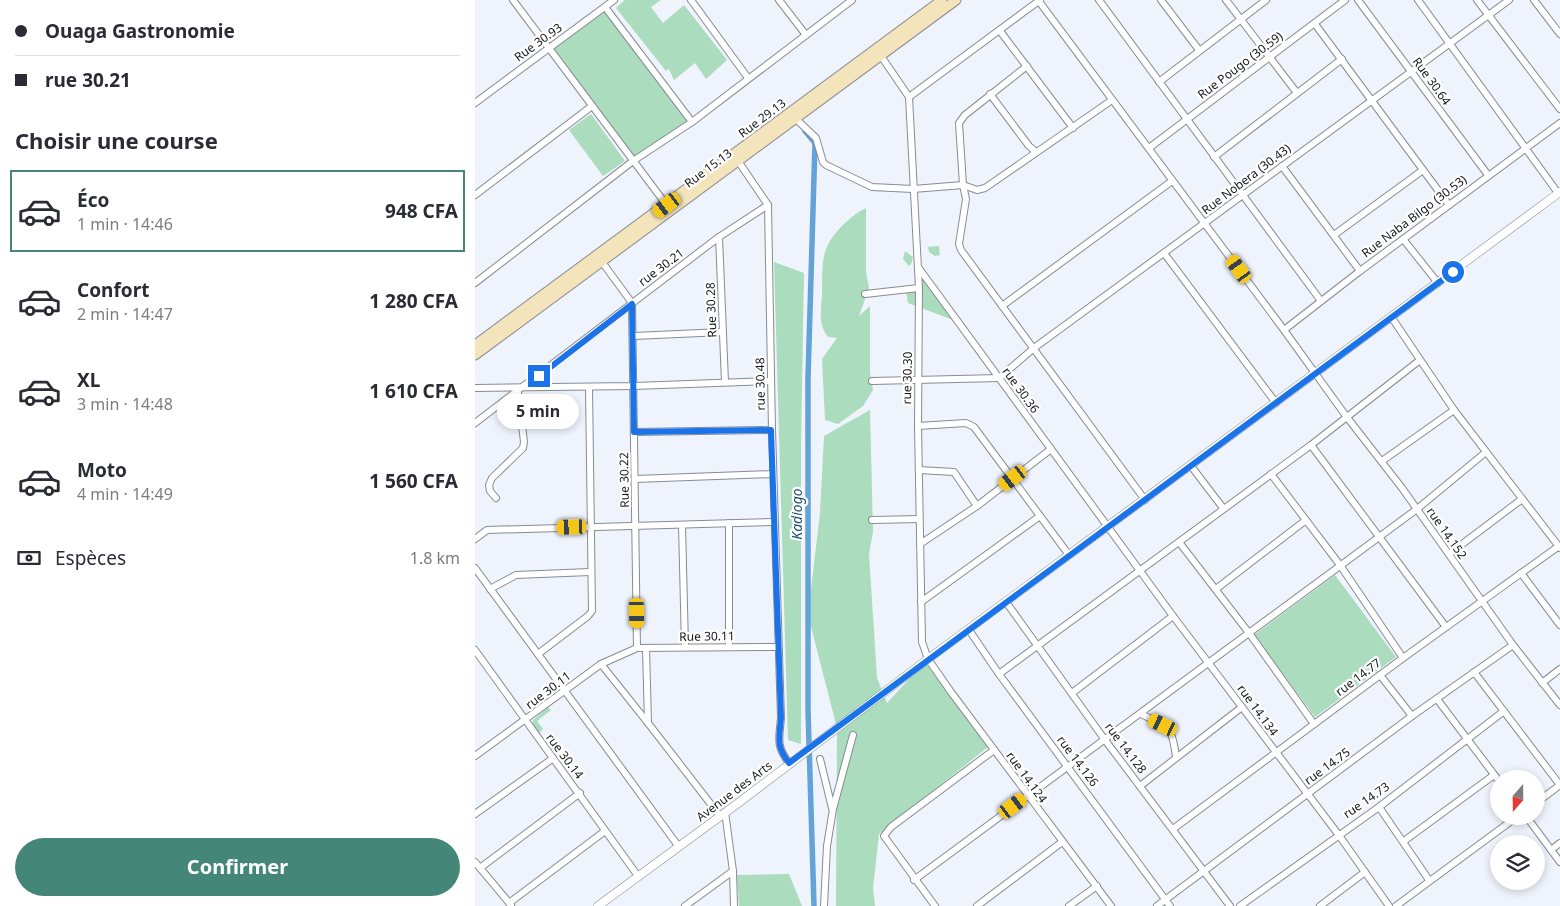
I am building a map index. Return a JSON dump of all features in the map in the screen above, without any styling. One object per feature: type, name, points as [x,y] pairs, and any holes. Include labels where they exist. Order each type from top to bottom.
[{"type":"main road","name":"Rue 29.13","points":[[475,345],[669,208],[942,0]]},
{"type":"main road","name":"Rue 15.13","points":[[475,355],[602,262],[669,208],[796,119],[956,0]]},
{"type":"street","points":[[513,0],[669,208]]},
{"type":"street","name":"Rue 30.93","points":[[475,103],[614,0]]},
{"type":"street","points":[[691,0],[748,78]]},
{"type":"street","points":[[779,0],[806,35]]},
{"type":"street","points":[[475,283],[633,161],[692,122],[851,0]]},
{"type":"street","points":[[881,56],[909,97],[1000,31],[1039,0]]},
{"type":"street","name":"rue 14.152","points":[[1039,0],[1346,416],[1417,509],[1481,601],[1560,706]]},
{"type":"street","points":[[1099,0],[1321,301]]},
{"type":"street","points":[[1161,0],[1199,50]]},
{"type":"street","points":[[1226,0],[1297,93]]},
{"type":"street","points":[[1159,82],[1266,0]]},
{"type":"street","name":"Rue Pougo (30.59)","points":[[1149,148],[1345,0]]},
{"type":"street","name":"Rue 30.64","points":[[1358,0],[1488,175]]},
{"type":"street","points":[[1418,0],[1559,193]]},
{"type":"street","points":[[1477,0],[1560,109]]},
{"type":"street","name":"Rue Nobera (30.43)","points":[[999,378],[1034,348],[1509,0]]},
{"type":"street","points":[[1534,0],[1560,34]]},
{"type":"street","points":[[605,7],[692,122]]},
{"type":"street","points":[[1315,24],[1449,205]]},
{"type":"street","points":[[1000,31],[1073,128]]},
{"type":"street","points":[[1214,156],[1342,59]]},
{"type":"street","points":[[1027,66],[990,94],[965,115],[959,123],[963,186],[966,199],[959,244],[961,250],[1145,500]]},
{"type":"street","points":[[990,94],[1029,146],[1037,152]]},
{"type":"street","name":"rue 30.30","points":[[909,97],[919,288],[918,426],[922,642],[928,658]]},
{"type":"street","points":[[796,119],[816,138],[823,162],[826,165],[872,187],[913,190],[963,186],[977,190],[985,188],[1112,100]]},
{"type":"street","points":[[475,195],[592,106]]},
{"type":"street","name":"Rue Naba Bilgo (30.53)","points":[[1284,330],[1488,175],[1560,123]]},
{"type":"street","points":[[738,161],[768,205]]},
{"type":"street","points":[[1282,166],[1360,271]]},
{"type":"street","points":[[1334,235],[1423,170]]},
{"type":"street","points":[[1002,306],[1172,181]]},
{"type":"street","name":"Avenue des Arts","points":[[598,906],[723,814],[928,658],[1007,602],[1559,193]]},
{"type":"street","name":"rue 30.21","points":[[475,423],[521,390],[719,237],[768,205]]},
{"type":"street","name":"rue 30.48","points":[[768,205],[771,430],[781,718],[779,749],[789,763]]},
{"type":"street","name":"Rue 30.28","points":[[719,237],[725,382]]},
{"type":"street","points":[[1403,239],[1438,283]]},
{"type":"street","points":[[1163,253],[1276,403]]},
{"type":"street","points":[[602,262],[632,304]]},
{"type":"street","name":"rue 30.36","points":[[917,266],[1109,526]]},
{"type":"street","points":[[865,294],[919,288]]},
{"type":"street","name":"Rue 30.22","points":[[632,304],[634,336],[637,648]]},
{"type":"street","points":[[1392,318],[1454,410],[1559,547]]},
{"type":"street","points":[[634,336],[723,332]]},
{"type":"street","points":[[999,674],[1311,445],[1420,360]]},
{"type":"street","points":[[871,381],[999,378]]},
{"type":"street","points":[[475,388],[521,390],[771,381]]},
{"type":"street","points":[[538,654],[590,615],[589,387]]},
{"type":"street","points":[[496,498],[490,491],[489,485],[492,478],[523,448],[521,390]]},
{"type":"street","points":[[1381,461],[1454,410]]},
{"type":"street","points":[[918,426],[966,423],[974,427],[1069,555]]},
{"type":"street","points":[[634,432],[771,430]]},
{"type":"street","points":[[1311,445],[1446,626]]},
{"type":"street","points":[[920,544],[977,506],[1051,449]]},
{"type":"street","points":[[915,880],[1417,509],[1486,452]]},
{"type":"street","points":[[1191,466],[1223,508]]},
{"type":"street","points":[[919,470],[954,472],[977,506]]},
{"type":"street","points":[[635,479],[773,474]]},
{"type":"street","points":[[1271,474],[1340,565],[1403,658]]},
{"type":"street","points":[[1449,554],[1522,499]]},
{"type":"street","points":[[921,602],[1040,516]]},
{"type":"street","points":[[872,520],[919,520]]},
{"type":"street","points":[[1216,588],[1306,520]]},
{"type":"street","points":[[475,539],[487,530],[774,522]]},
{"type":"street","points":[[729,523],[729,646]]},
{"type":"street","points":[[682,525],[685,647]]},
{"type":"street","name":"rue 14.134","points":[[1109,526],[1173,616],[1209,662],[1275,754],[1338,834],[1389,906]]},
{"type":"street","points":[[1179,542],[1216,588],[1314,724]]},
{"type":"street","name":"rue 14.77","points":[[1173,829],[1446,626],[1559,547]]},
{"type":"street","points":[[475,568],[679,847]]},
{"type":"street","points":[[490,588],[516,574],[590,572]]},
{"type":"street","points":[[1521,573],[1560,625]]},
{"type":"street","name":"rue 14.128","points":[[1007,602],[1105,740],[1230,906]]},
{"type":"street","points":[[1071,693],[1173,616]]},
{"type":"street","name":"rue 14.126","points":[[969,630],[999,674],[1171,906]]},
{"type":"street","name":"rue 14.75","points":[[1157,906],[1412,716],[1513,645]]},
{"type":"street","name":"Rue 30.11","points":[[637,648],[778,647]]},
{"type":"street","name":"rue 30.11","points":[[476,753],[525,720],[601,664],[637,648]]},
{"type":"street","points":[[646,648],[648,723]]},
{"type":"street","name":"rue 30.14","points":[[475,650],[552,759],[580,793],[638,876]]},
{"type":"street","name":"rue 14.124","points":[[928,658],[1027,796],[1111,906]]},
{"type":"street","points":[[601,664],[723,814],[733,871],[733,906]]},
{"type":"street","points":[[1543,683],[1560,669]]},
{"type":"street","points":[[1474,672],[1560,785],[1545,796]]},
{"type":"street","points":[[1381,675],[1412,716]]},
{"type":"street","points":[[1437,699],[1490,771]]},
{"type":"street","points":[[1139,786],[1242,707]]},
{"type":"street","name":"rue 14.73","points":[[1240,906],[1338,834],[1379,807],[1504,711]]},
{"type":"street","points":[[1141,714],[1169,729],[1174,740],[1176,757]]},
{"type":"street","points":[[824,906],[827,846],[833,809],[853,734]]},
{"type":"street","points":[[935,906],[884,839],[885,832],[994,750]]},
{"type":"street","points":[[820,758],[833,809]]},
{"type":"street","points":[[475,814],[552,759]]},
{"type":"street","points":[[1404,841],[1490,777]]},
{"type":"street","points":[[480,868],[580,793]]},
{"type":"street","points":[[1379,807],[1429,880]]},
{"type":"street","points":[[1396,906],[1505,825]]},
{"type":"street","points":[[1533,825],[1560,862]]},
{"type":"street","points":[[475,862],[511,904],[605,831]]},
{"type":"street","points":[[977,906],[1062,842]]},
{"type":"street","points":[[1551,850],[1560,842]]},
{"type":"street","points":[[685,906],[733,871]]},
{"type":"street","points":[[1320,906],[1365,872]]},
{"type":"street","points":[[1069,906],[1097,886]]},
{"type":"green space","points":[[625,0],[661,0],[651,7],[663,23],[684,5],[727,60],[706,79],[695,63],[674,80],[669,69],[666,71],[616,8]]},
{"type":"green space","points":[[606,8],[691,121],[634,159],[550,47]]},
{"type":"green space","points":[[591,114],[625,161],[603,176],[569,130]]},
{"type":"green space","points":[[866,208],[866,272],[869,288],[859,316],[870,306],[870,373],[873,390],[863,406],[838,424],[825,420],[822,359],[837,338],[828,337],[821,322],[823,259],[828,245],[839,229],[851,217]]},
{"type":"green space","points":[[939,246],[940,255],[935,256],[929,252],[928,247]]},
{"type":"green space","points":[[905,251],[913,257],[909,266],[903,259]]},
{"type":"green space","points":[[774,262],[804,273],[801,446],[801,744],[788,740]]},
{"type":"green space","points":[[921,273],[953,320],[908,303],[906,291],[921,290]]},
{"type":"green space","points":[[870,410],[873,532],[869,554],[877,678],[887,703],[925,662],[988,747],[879,834],[873,888],[875,906],[836,906],[837,728],[808,615],[820,513],[824,436]]},
{"type":"green space","points":[[1335,575],[1396,657],[1315,717],[1254,635]]},
{"type":"green space","points":[[548,707],[551,710],[537,721],[543,729],[538,734],[533,727],[533,720]]},
{"type":"green space","points":[[789,874],[802,906],[739,906],[737,875]]},
{"type":"waterway","name":"Kadiogo","points":[[805,131],[815,143],[808,378],[808,710],[814,906]]},
{"type":"route","points":[[539,376],[632,304],[634,432],[771,430],[781,718],[779,749],[789,763],[889,690],[928,658],[969,630],[1453,272]]}]
